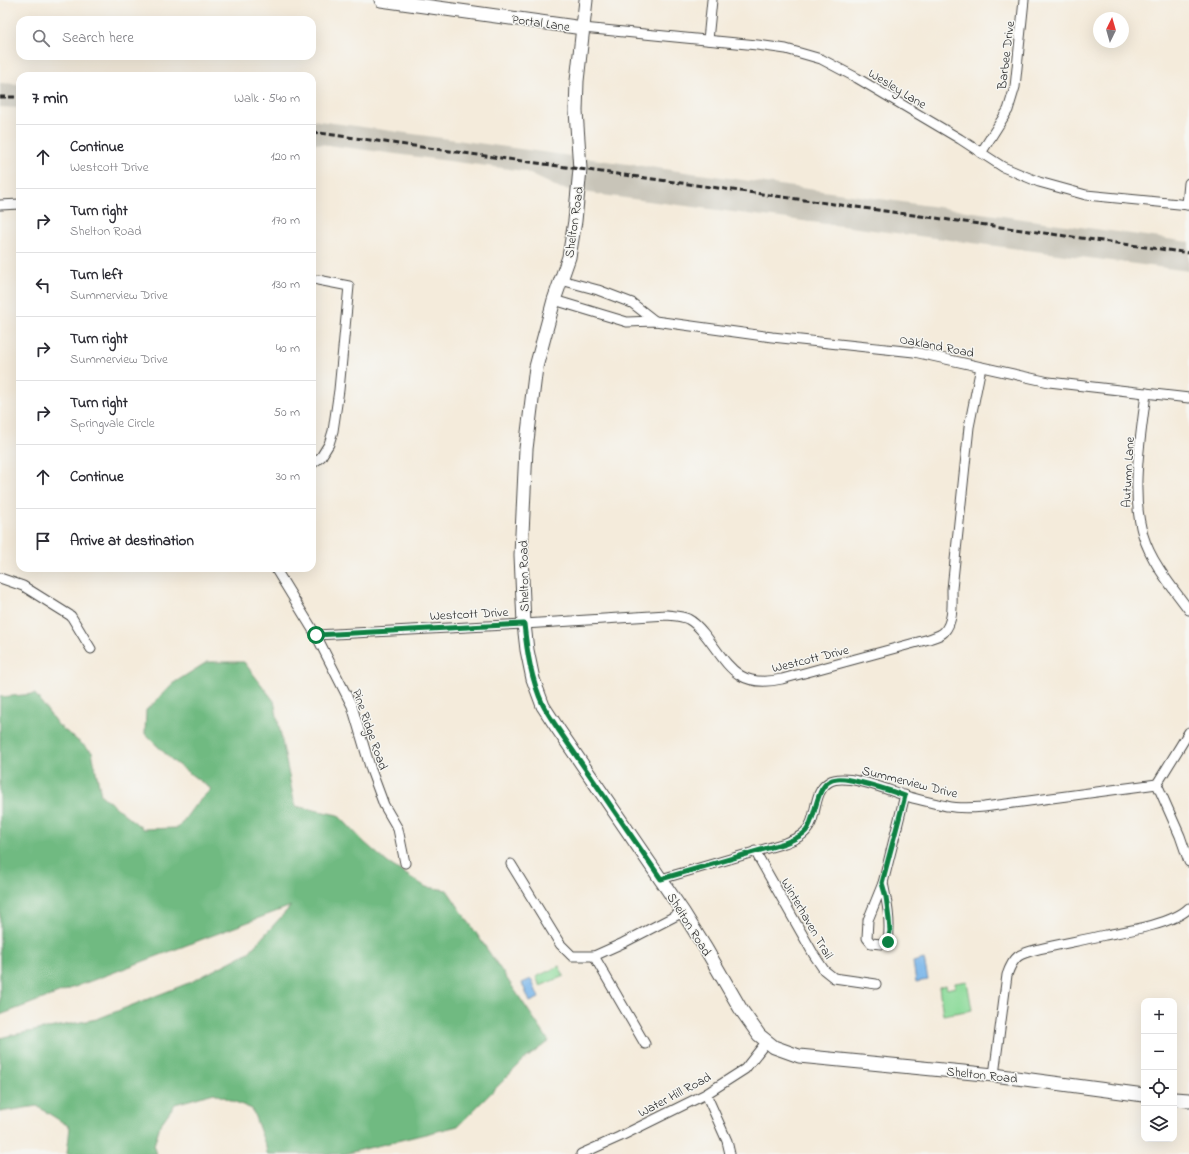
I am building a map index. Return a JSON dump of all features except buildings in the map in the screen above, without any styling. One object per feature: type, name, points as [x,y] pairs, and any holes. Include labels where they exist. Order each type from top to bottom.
[{"type":"street","name":"Portal Lane","points":[[381,0],[583,28]]},
{"type":"street","name":"Shelton Road","points":[[586,0],[577,81],[576,111],[580,157],[577,203],[572,244],[554,300],[536,367],[526,449],[521,556],[524,624],[532,679],[543,706],[683,912],[740,1008],[759,1034],[774,1047],[799,1056],[994,1075],[1141,1095]]},
{"type":"street","points":[[708,40],[712,0]]},
{"type":"street","name":"Barbee Drive","points":[[981,153],[1008,110],[1015,87],[1024,0]]},
{"type":"street","name":"Wesley Lane","points":[[583,28],[786,49],[821,59],[857,78],[1003,166],[1039,182],[1086,195],[1188,205]]},
{"type":"street","points":[[1188,205],[1189,183]]},
{"type":"street","points":[[0,205],[16,204]]},
{"type":"street","points":[[316,461],[321,457],[329,444],[333,431],[339,390],[349,286],[318,280]]},
{"type":"street","points":[[561,280],[598,290],[632,303],[655,321]]},
{"type":"street","name":"Oakland Road","points":[[554,300],[627,322],[655,321],[772,337],[914,352],[1049,382],[1189,398]]},
{"type":"street","name":"Westcott Drive","points":[[316,635],[667,615],[680,616],[690,620],[698,627],[727,664],[737,674],[759,682],[771,682],[929,639],[943,633],[950,623],[952,589],[969,427],[981,367]]},
{"type":"street","name":"Autumn Lane","points":[[1146,393],[1138,468],[1138,513],[1143,536],[1149,550],[1158,567],[1189,610]]},
{"type":"street","name":"Pine Ridge Road","points":[[277,572],[316,635],[352,706],[371,770],[384,805],[398,829],[405,863]]},
{"type":"street","points":[[0,578],[23,586],[71,616],[91,649]]},
{"type":"street","points":[[1189,732],[1157,784],[1180,836],[1189,862]]},
{"type":"street","name":"Summerview Drive","points":[[661,879],[798,838],[810,826],[822,788],[828,782],[836,779],[872,784],[905,796],[949,807],[984,807],[1157,784]]},
{"type":"street","points":[[882,883],[886,897],[890,931],[888,942],[881,944],[871,943],[867,938],[868,920],[882,883],[905,796]]},
{"type":"street","name":"Winterhaven Trail","points":[[755,851],[824,970],[834,978],[876,984]]},
{"type":"street","points":[[511,864],[560,944],[572,956],[594,956],[683,912]]},
{"type":"street","points":[[994,1075],[1007,975],[1011,964],[1016,957],[1026,952],[1039,949],[1134,930],[1180,915],[1189,908]]},
{"type":"street","points":[[594,956],[645,1044]]},
{"type":"street","name":"Water Hill Road","points":[[581,1154],[706,1094],[745,1069],[767,1041]]},
{"type":"street","points":[[706,1094],[727,1141],[730,1154]]},
{"type":"street","points":[[1177,1099],[1189,1100]]},
{"type":"shaded area","points":[[0,83],[16,84],[16,108],[0,107]]},
{"type":"shaded area","points":[[316,121],[1189,242],[1189,271],[602,195],[559,188],[524,171],[316,144]]},
{"type":"green space","points":[[207,662],[244,662],[274,701],[295,806],[338,815],[365,843],[388,863],[426,887],[447,890],[549,1041],[524,1060],[458,1126],[344,1154],[267,1154],[266,1147],[252,1109],[214,1093],[175,1104],[160,1125],[154,1145],[157,1154],[67,1154],[70,1127],[37,1106],[0,1112],[0,1038],[97,1019],[191,982],[249,952],[291,906],[0,1015],[0,697],[35,694],[58,725],[92,752],[101,795],[143,829],[178,828],[195,805],[211,789],[174,762],[145,734],[146,710],[172,684]]},
{"type":"green space","points":[[559,966],[564,976],[540,986],[536,977]]},
{"type":"green space","points":[[967,981],[972,1010],[943,1015],[939,987],[946,985],[947,989],[955,987],[955,983]]},
{"type":"water","points":[[924,959],[928,980],[916,982],[913,962]]},
{"type":"water","points":[[531,979],[539,998],[530,1002],[522,983]]},
{"type":"railway","points":[[0,97],[16,97]]},
{"type":"railway","points":[[316,133],[1189,253]]},
{"type":"route","points":[[316,635],[524,624],[532,679],[543,706],[661,879],[798,838],[810,826],[822,788],[828,782],[836,779],[872,784],[905,796],[882,883],[886,897],[889,919],[890,931],[888,942]]}]
